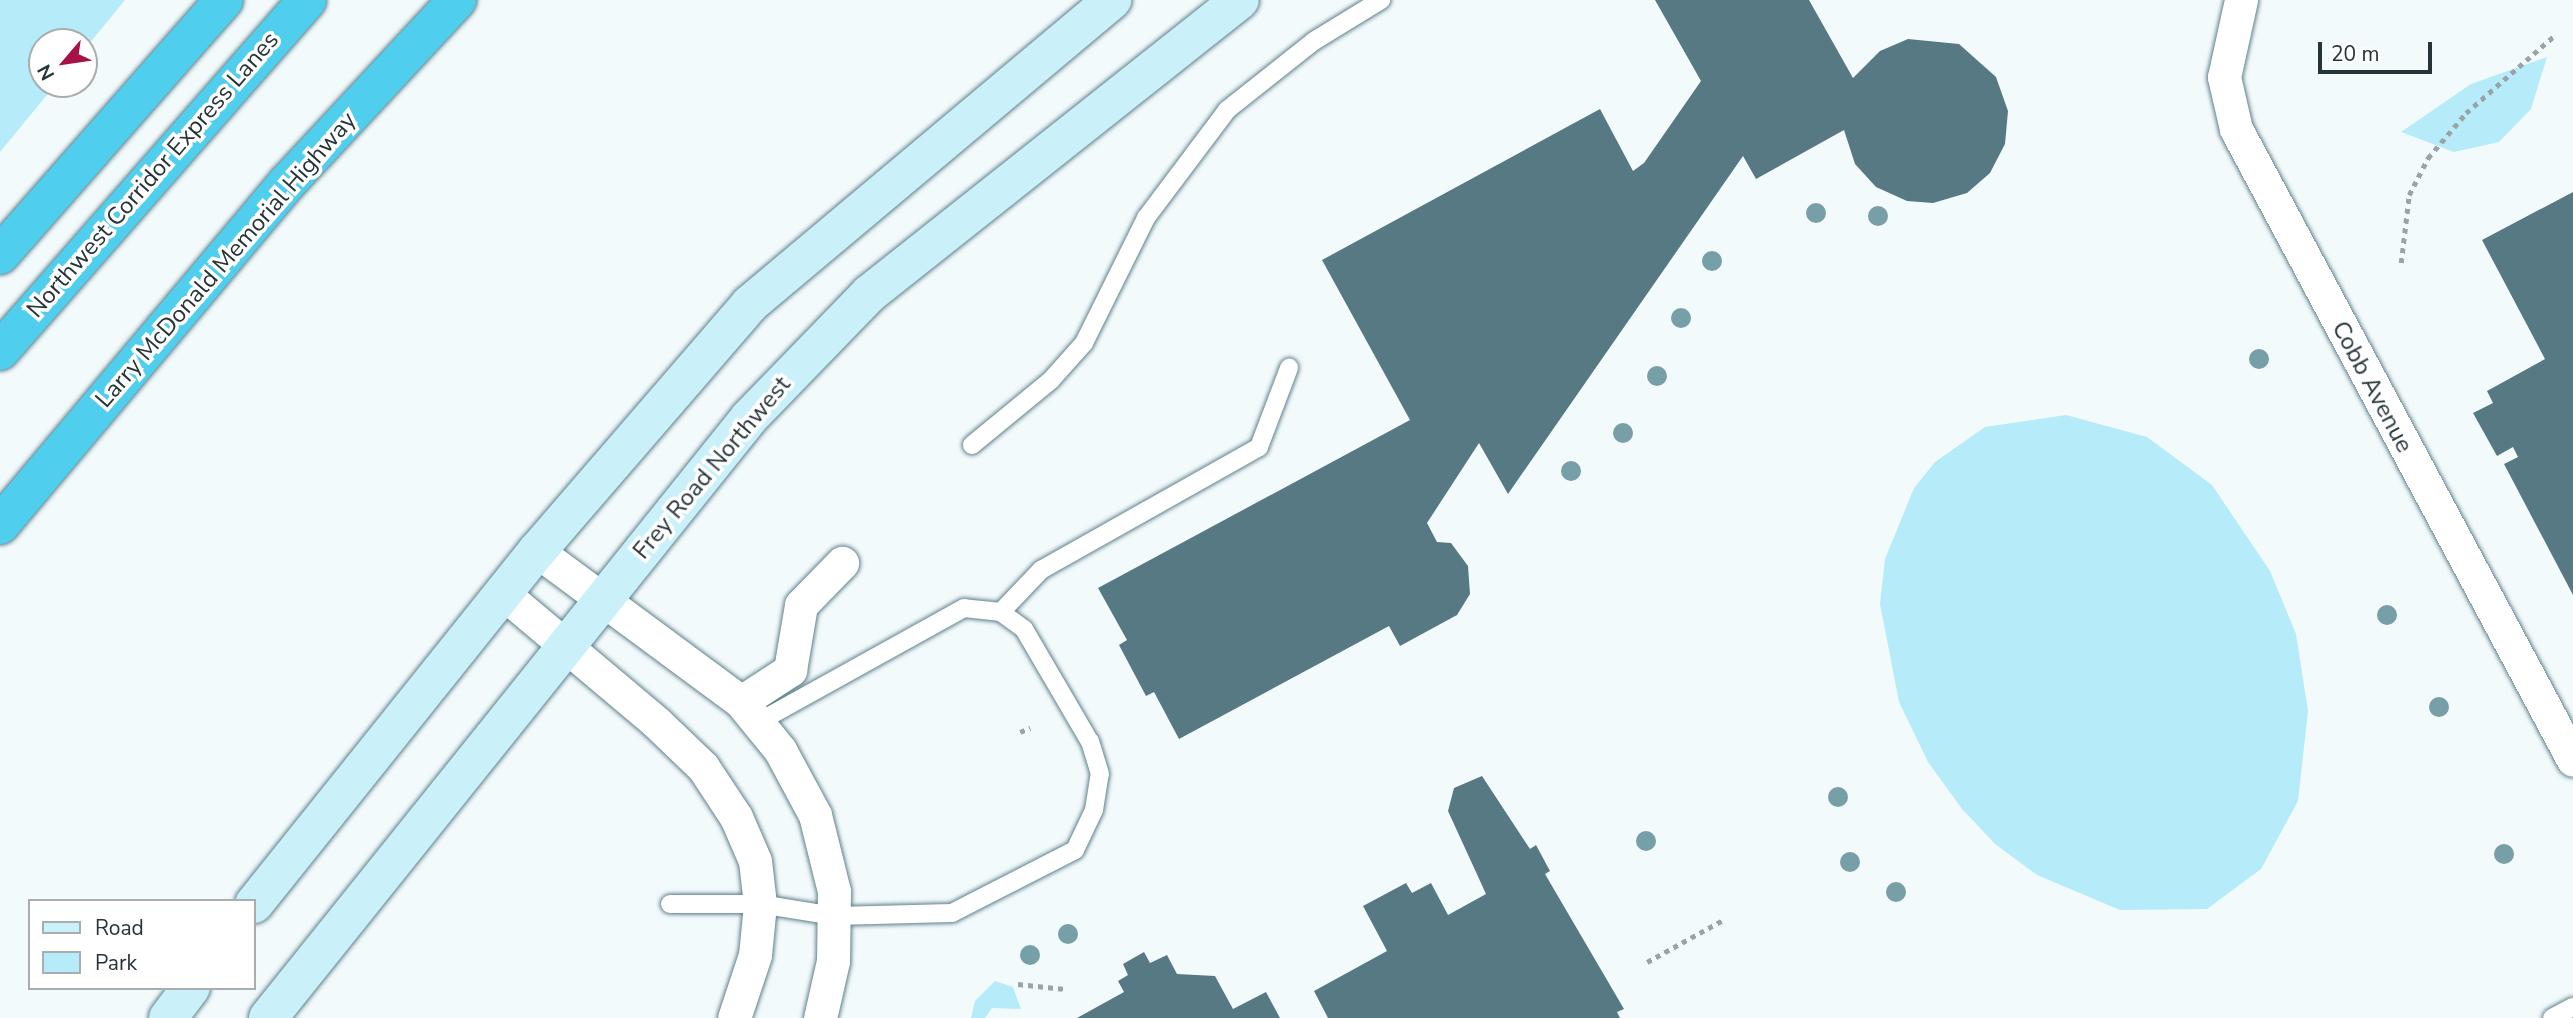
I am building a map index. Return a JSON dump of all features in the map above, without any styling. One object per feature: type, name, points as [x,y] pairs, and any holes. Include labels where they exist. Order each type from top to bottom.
[{"type":"highway","points":[[0,255],[224,0]]},
{"type":"highway","name":"Northwest Corridor Express Lanes","points":[[0,351],[307,0]]},
{"type":"highway","name":"Larry McDonald Memorial Highway","points":[[0,525],[289,181],[457,0]]},
{"type":"main road","points":[[256,902],[537,551],[750,304],[1112,0]]},
{"type":"main road","name":"Frey Road Northwest","points":[[268,1018],[749,418],[869,295],[1240,0]]},
{"type":"main road","points":[[168,1018],[189,990]]},
{"type":"street","name":"Cobb Avenue","points":[[2241,0],[2224,77],[2235,129],[2573,760]]},
{"type":"street","points":[[537,551],[600,603],[749,712],[815,814],[829,859],[835,916],[833,961],[820,1018]]},
{"type":"street","points":[[749,712],[790,670],[800,640],[801,605],[842,563]]},
{"type":"street","points":[[504,594],[568,644],[715,783],[749,841],[760,904],[755,955],[734,1018]]},
{"type":"lane","points":[[972,445],[1051,380],[1084,343],[1146,218],[1227,110],[1314,41],[1381,0]]},
{"type":"lane","points":[[1002,612],[1041,570],[1259,447],[1289,368]]},
{"type":"lane","points":[[670,904],[760,904],[835,916],[952,913],[1062,858],[1083,838],[1100,774],[1090,742],[1024,629],[1002,612],[964,608],[749,712]]},
{"type":"lane","points":[[2552,1018],[2573,1007]]},
{"type":"path","points":[[2401,263],[2409,195],[2428,158],[2466,113],[2554,36]]},
{"type":"path","points":[[1020,732],[1030,728]]},
{"type":"path","points":[[1647,962],[1723,920]]},
{"type":"path","points":[[1018,984],[1065,989]]},
{"type":"green space","points":[[0,0],[125,0],[98,33],[98,28],[28,28],[28,98],[44,98],[0,152]]},
{"type":"green space","points":[[2547,57],[2531,109],[2499,142],[2454,152],[2401,132],[2471,84]]},
{"type":"green space","points":[[2066,415],[2147,437],[2212,485],[2270,571],[2296,634],[2308,711],[2298,801],[2261,869],[2207,909],[2120,910],[2037,875],[1995,844],[1962,809],[1928,762],[1899,702],[1880,604],[1885,559],[1914,488],[1935,462],[1985,427]]},
{"type":"green space","points":[[995,981],[1013,987],[1021,1009],[992,1008],[985,1018],[971,1018],[975,1001]]},
{"type":"building","points":[[1655,0],[1809,0],[1853,78],[1880,51],[1908,39],[1959,44],[1996,77],[2008,111],[2005,144],[1990,173],[1967,193],[1933,203],[1907,201],[1876,187],[1855,164],[1844,130],[1756,179],[1743,156],[1508,494],[1479,443],[1427,523],[1437,542],[1451,543],[1468,566],[1470,594],[1457,615],[1400,646],[1389,626],[1179,739],[1154,692],[1146,696],[1119,645],[1127,640],[1098,588],[1410,420],[1322,260],[1600,109],[1633,171],[1644,163],[1701,81]]},
{"type":"building","points":[[2573,192],[2573,595],[2504,464],[2518,457],[2513,447],[2497,456],[2473,413],[2493,403],[2487,391],[2545,359],[2482,240]]},
{"type":"building","points":[[1482,776],[1530,849],[1536,845],[1550,871],[1545,874],[1624,1009],[1617,1012],[1620,1018],[1328,1018],[1314,991],[1387,951],[1363,906],[1406,883],[1412,893],[1431,883],[1448,915],[1486,894],[1448,811],[1454,788]]},
{"type":"building","points":[[1144,952],[1150,963],[1167,955],[1177,974],[1215,976],[1233,1009],[1266,992],[1280,1018],[1077,1018],[1124,992],[1118,981],[1128,975],[1123,964]]}]
